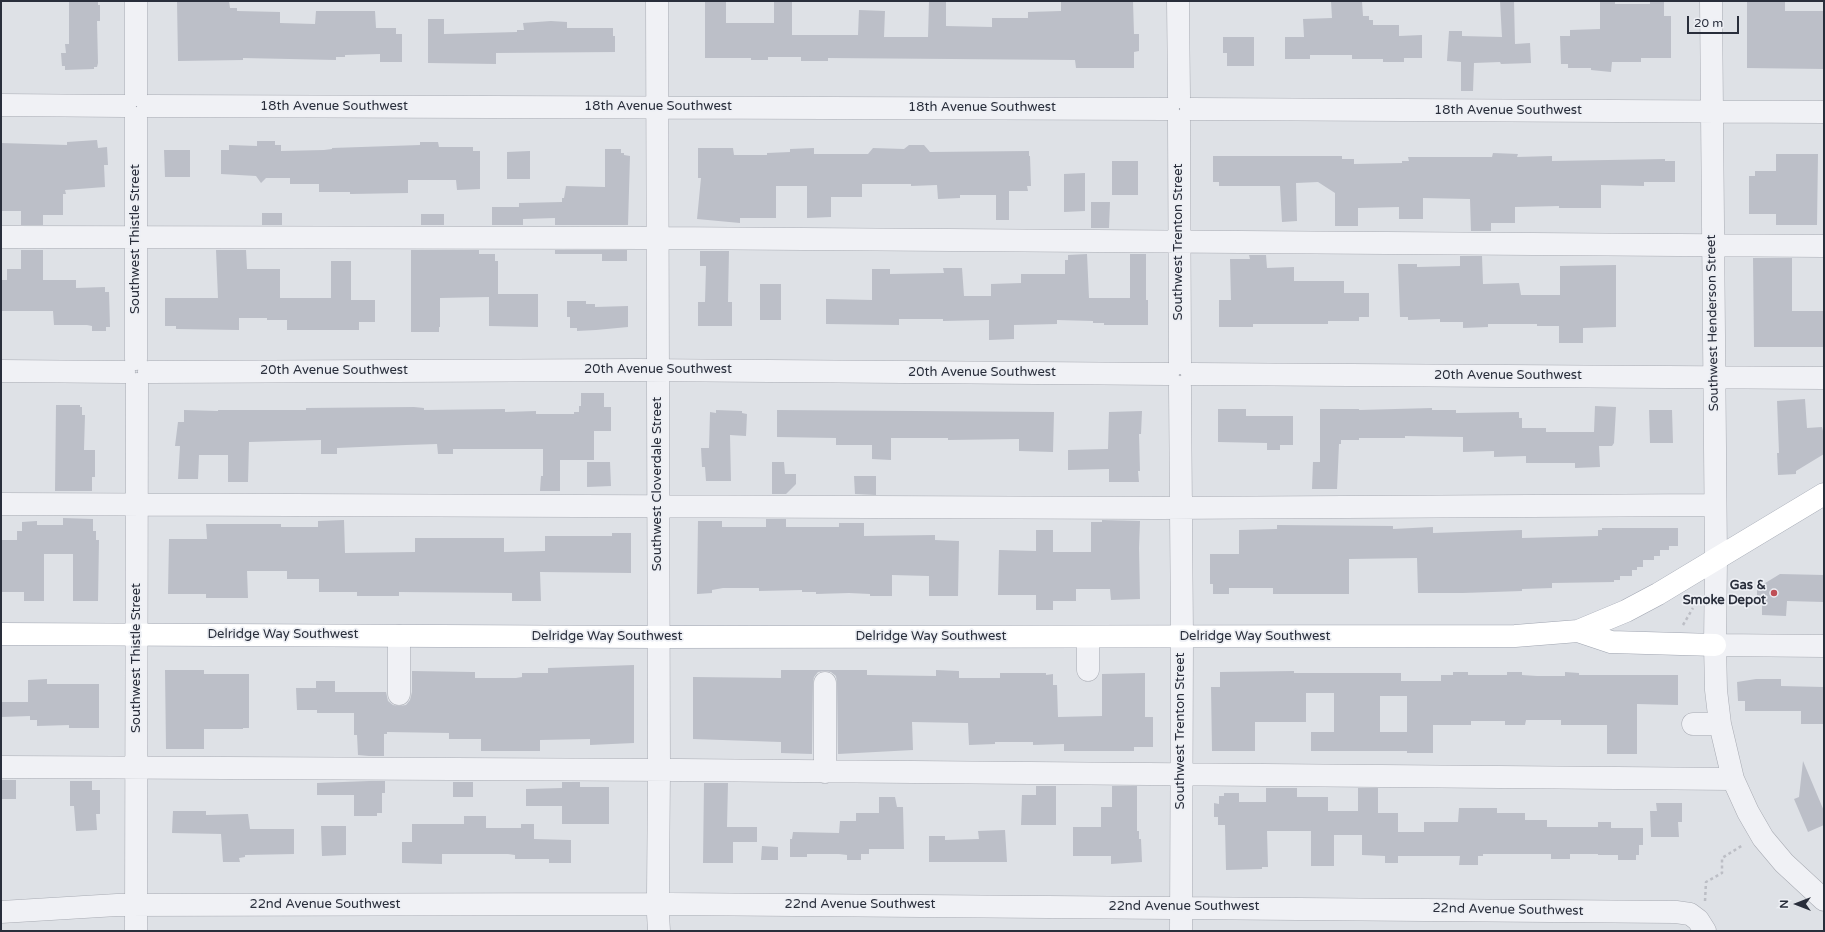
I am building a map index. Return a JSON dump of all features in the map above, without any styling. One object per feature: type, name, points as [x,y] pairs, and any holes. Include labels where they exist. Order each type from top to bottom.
[{"type":"main road","name":"Delridge Way Southwest","points":[[1,634],[658,637],[1182,637],[1484,636],[1578,631],[1626,611],[1824,494]]},
{"type":"main road","points":[[1578,631],[1611,642],[1715,645]]},
{"type":"street","name":"Southwest Thistle Street","points":[[136,1],[136,931]]},
{"type":"street","name":"Southwest Cloverdale Street","points":[[657,1],[659,910]]},
{"type":"street","name":"Southwest Trenton Street","points":[[1178,1],[1182,637],[1181,931]]},
{"type":"street","name":"Southwest Henderson Street","points":[[1711,1],[1713,377],[1716,559],[1715,645],[1716,690],[1720,724],[1733,779],[1748,812],[1763,838],[1784,863],[1824,900]]},
{"type":"street","name":"18th Avenue Southwest","points":[[1,106],[1824,112]]},
{"type":"street","points":[[1,237],[658,238],[1824,246]]},
{"type":"street","name":"20th Avenue Southwest","points":[[1,371],[136,372],[658,370],[1824,378]]},
{"type":"street","points":[[1,504],[1181,508],[1715,505]]},
{"type":"street","points":[[399,636],[399,694]]},
{"type":"street","points":[[1088,637],[1088,670]]},
{"type":"street","points":[[1715,645],[1824,646]]},
{"type":"street","points":[[825,683],[825,772]]},
{"type":"street","points":[[1693,724],[1720,724]]},
{"type":"street","points":[[1,767],[137,769],[659,770],[1733,779]]},
{"type":"street","name":"22nd Avenue Southwest","points":[[1,912],[101,905],[659,910],[1181,907],[1676,912],[1690,914],[1702,925]]},
{"type":"path","points":[[1706,892],[1706,882],[1722,873],[1722,858],[1743,845]]},
{"type":"building","points":[[69,1],[98,1],[98,5],[100,5],[100,21],[97,21],[98,63],[97,67],[94,67],[94,69],[65,70],[65,66],[62,66],[61,53],[66,53],[65,44],[69,44]]},
{"type":"building","points":[[177,1],[229,1],[230,8],[237,8],[237,11],[280,12],[280,23],[315,24],[316,11],[375,11],[376,28],[396,28],[396,34],[402,34],[402,62],[380,62],[380,54],[345,55],[345,57],[336,57],[336,60],[243,58],[243,60],[178,61]]},
{"type":"building","points":[[705,1],[726,1],[726,23],[774,23],[774,1],[792,1],[792,35],[858,35],[859,10],[885,11],[884,37],[928,37],[929,1],[946,1],[946,26],[992,27],[992,18],[1028,18],[1028,12],[1061,11],[1061,1],[1133,1],[1134,34],[1139,34],[1139,51],[1134,52],[1134,68],[1076,68],[1075,60],[828,58],[828,61],[801,61],[801,57],[768,57],[768,60],[751,60],[751,58],[705,58]]},
{"type":"building","points":[[1331,1],[1362,1],[1363,16],[1369,16],[1369,20],[1373,20],[1373,25],[1399,25],[1399,36],[1422,35],[1422,58],[1404,58],[1404,62],[1383,62],[1383,59],[1352,59],[1352,55],[1310,55],[1310,59],[1285,59],[1285,37],[1304,37],[1303,19],[1332,18]]},
{"type":"building","points":[[1500,1],[1514,1],[1515,44],[1530,43],[1531,63],[1474,63],[1473,91],[1461,91],[1461,62],[1447,61],[1449,31],[1462,31],[1462,36],[1502,37]]},
{"type":"building","points":[[1600,1],[1615,1],[1615,4],[1650,4],[1650,1],[1664,1],[1664,16],[1671,16],[1671,58],[1641,58],[1641,62],[1612,62],[1611,72],[1591,70],[1591,68],[1568,68],[1568,64],[1561,64],[1560,36],[1570,36],[1570,30],[1600,29]]},
{"type":"building","points":[[1747,1],[1785,1],[1785,11],[1824,11],[1824,69],[1747,68]]},
{"type":"building","points":[[428,19],[444,19],[444,34],[517,32],[517,30],[524,30],[523,23],[551,21],[567,22],[567,28],[613,28],[613,36],[615,36],[615,52],[496,53],[496,64],[428,63]]},
{"type":"building","points":[[1223,37],[1254,37],[1254,66],[1227,66],[1227,53],[1223,53]]},
{"type":"building","points":[[97,140],[98,148],[107,147],[108,165],[104,165],[105,187],[65,190],[66,194],[63,194],[63,215],[43,215],[43,225],[21,225],[21,211],[1,211],[1,143],[67,145],[67,142]]},
{"type":"building","points":[[257,141],[275,141],[275,145],[281,145],[281,151],[420,145],[420,142],[438,142],[439,147],[473,147],[473,151],[480,151],[480,189],[457,190],[456,180],[408,180],[408,193],[350,194],[350,192],[319,192],[319,184],[290,184],[290,178],[266,178],[261,183],[256,176],[221,174],[221,150],[229,150],[229,145],[257,146]]},
{"type":"building","points":[[909,145],[924,145],[930,152],[1029,151],[1031,186],[1027,186],[1028,191],[1009,191],[1009,220],[996,220],[996,195],[960,195],[960,198],[938,199],[937,185],[911,186],[911,184],[862,184],[862,197],[831,197],[831,217],[807,218],[807,186],[776,186],[776,218],[740,218],[740,223],[697,219],[701,178],[698,178],[698,148],[733,148],[734,155],[767,155],[767,153],[790,152],[790,149],[814,148],[814,154],[868,154],[873,148],[904,149]]},
{"type":"building","points":[[605,149],[621,149],[621,153],[630,156],[628,225],[555,225],[555,218],[523,219],[523,225],[492,225],[492,207],[519,207],[519,203],[562,202],[566,186],[605,187]]},
{"type":"building","points":[[164,150],[190,150],[190,177],[165,177]]},
{"type":"building","points":[[530,151],[530,179],[507,179],[507,152]]},
{"type":"building","points":[[1493,153],[1518,154],[1517,157],[1552,156],[1552,161],[1665,159],[1665,161],[1675,161],[1675,182],[1644,182],[1644,186],[1601,185],[1601,208],[1559,208],[1559,206],[1515,207],[1515,223],[1491,223],[1491,231],[1471,231],[1470,199],[1423,198],[1423,219],[1399,219],[1399,207],[1358,208],[1358,226],[1335,226],[1335,193],[1318,182],[1296,183],[1297,221],[1282,222],[1280,186],[1219,186],[1219,182],[1213,182],[1213,156],[1342,156],[1342,159],[1354,159],[1354,164],[1402,163],[1402,161],[1409,161],[1408,157],[1492,157]]},
{"type":"building","points":[[1776,154],[1818,154],[1817,225],[1776,225],[1776,214],[1749,214],[1749,176],[1755,176],[1755,171],[1776,171]]},
{"type":"building","points":[[1112,161],[1138,161],[1138,195],[1112,195]]},
{"type":"building","points":[[1085,173],[1085,211],[1064,212],[1064,174]]},
{"type":"building","points":[[1091,202],[1110,202],[1109,228],[1091,228]]},
{"type":"building","points":[[262,213],[282,213],[282,225],[262,225]]},
{"type":"building","points":[[421,214],[444,214],[444,225],[421,225]]},
{"type":"building","points":[[21,250],[43,250],[43,280],[76,280],[76,288],[105,287],[105,292],[109,292],[110,327],[106,327],[106,331],[92,331],[92,326],[87,325],[54,325],[53,311],[1,311],[1,280],[7,280],[7,269],[21,269]]},
{"type":"building","points":[[216,250],[246,250],[247,269],[280,269],[280,298],[331,298],[331,261],[351,261],[351,300],[375,300],[375,322],[359,322],[359,330],[287,330],[287,320],[267,320],[267,318],[239,318],[239,330],[176,329],[176,326],[165,326],[165,298],[218,298]]},
{"type":"building","points":[[411,250],[479,250],[479,254],[495,254],[495,261],[498,261],[498,294],[538,294],[538,327],[489,326],[489,297],[440,298],[439,332],[411,332]]},
{"type":"building","points":[[555,250],[627,250],[627,261],[602,261],[602,254],[555,254]]},
{"type":"building","points":[[700,251],[729,251],[728,302],[732,302],[732,326],[698,326],[698,302],[705,302],[706,266],[700,266]]},
{"type":"building","points":[[1087,254],[1089,298],[1130,298],[1130,254],[1146,254],[1146,300],[1148,300],[1148,325],[1104,325],[1104,323],[1093,323],[1093,321],[1057,320],[1057,324],[1014,325],[1014,339],[989,340],[989,320],[943,321],[943,319],[899,319],[899,325],[826,324],[826,299],[872,300],[872,269],[890,269],[890,274],[944,273],[943,268],[962,268],[964,296],[991,296],[991,284],[1021,283],[1021,274],[1065,274],[1065,260],[1068,260],[1068,255]]},
{"type":"building","points":[[1249,255],[1266,255],[1267,268],[1294,267],[1294,281],[1344,281],[1344,293],[1369,293],[1369,317],[1359,317],[1359,321],[1328,321],[1328,324],[1253,324],[1253,327],[1219,327],[1219,300],[1231,300],[1230,259],[1250,259]]},
{"type":"building","points":[[1460,256],[1482,256],[1483,284],[1519,283],[1521,295],[1560,295],[1560,266],[1616,265],[1616,327],[1583,328],[1583,343],[1559,343],[1559,326],[1537,326],[1537,324],[1488,324],[1488,327],[1463,328],[1463,322],[1440,322],[1440,319],[1408,320],[1408,317],[1400,317],[1398,264],[1417,264],[1417,267],[1460,266]]},
{"type":"building","points":[[1753,258],[1792,258],[1792,311],[1824,311],[1824,347],[1754,347]]},
{"type":"building","points":[[760,284],[781,284],[781,320],[760,320]]},
{"type":"building","points":[[567,301],[586,301],[586,304],[595,304],[595,307],[628,306],[628,327],[577,331],[577,328],[570,328],[570,317],[567,317]]},
{"type":"building","points":[[581,393],[604,393],[604,407],[611,407],[611,431],[594,431],[594,460],[560,460],[560,491],[540,491],[541,476],[543,476],[543,449],[453,449],[453,454],[438,454],[437,444],[337,448],[337,454],[321,454],[321,440],[249,442],[248,482],[228,482],[228,455],[199,455],[198,479],[178,479],[180,446],[175,446],[178,422],[184,422],[184,410],[306,410],[306,408],[414,407],[424,408],[424,410],[505,409],[505,412],[536,411],[536,414],[574,414],[574,412],[579,412],[579,406],[581,406]]},
{"type":"building","points":[[1805,399],[1807,428],[1822,427],[1824,431],[1824,454],[1796,471],[1796,474],[1778,475],[1777,453],[1779,453],[1777,401]]},
{"type":"building","points":[[56,405],[80,405],[80,407],[82,407],[82,415],[85,415],[84,450],[95,450],[95,477],[92,477],[92,491],[55,491]]},
{"type":"building","points":[[1595,406],[1616,407],[1614,443],[1612,446],[1599,446],[1600,467],[1575,468],[1575,463],[1526,463],[1526,456],[1494,457],[1494,451],[1463,452],[1463,437],[1405,436],[1405,438],[1359,438],[1359,440],[1341,440],[1341,444],[1339,444],[1337,489],[1312,489],[1313,462],[1320,462],[1320,409],[1359,410],[1432,408],[1432,410],[1456,410],[1456,413],[1519,412],[1519,418],[1522,418],[1522,428],[1546,428],[1546,432],[1594,432]]},
{"type":"building","points":[[1218,409],[1246,409],[1246,416],[1293,416],[1293,445],[1280,445],[1280,450],[1267,450],[1267,443],[1218,442]]},
{"type":"building","points":[[716,410],[742,411],[742,413],[747,414],[746,436],[730,435],[731,481],[706,481],[705,467],[702,467],[701,448],[709,448],[710,412],[716,413]]},
{"type":"building","points":[[777,410],[1054,412],[1053,452],[1019,451],[1019,439],[948,440],[948,438],[891,438],[891,460],[872,459],[872,445],[836,445],[836,438],[777,437]]},
{"type":"building","points":[[1649,410],[1672,410],[1673,443],[1650,443]]},
{"type":"building","points":[[1142,411],[1141,434],[1139,434],[1139,482],[1109,482],[1109,469],[1068,470],[1068,450],[1108,449],[1109,412]]},
{"type":"building","points":[[587,462],[610,462],[611,486],[587,487]]},
{"type":"building","points":[[772,462],[784,462],[785,474],[796,474],[796,484],[786,494],[772,494]]},
{"type":"building","points":[[854,476],[876,476],[876,495],[855,494]]},
{"type":"building","points":[[63,518],[93,519],[93,531],[96,531],[96,540],[99,540],[98,601],[73,601],[73,554],[44,554],[44,601],[24,601],[24,592],[1,592],[1,540],[17,540],[17,531],[22,531],[22,522],[37,521],[37,525],[63,525]]},
{"type":"building","points":[[766,519],[786,519],[786,527],[839,527],[839,523],[864,523],[864,536],[935,535],[935,540],[959,541],[958,596],[929,596],[929,576],[892,575],[892,596],[870,596],[870,594],[849,593],[816,594],[816,592],[802,592],[802,590],[759,591],[759,588],[723,588],[712,590],[712,593],[697,594],[698,521],[722,521],[722,527],[766,527]]},
{"type":"building","points":[[344,520],[345,553],[415,552],[415,538],[504,538],[504,552],[545,551],[545,536],[612,536],[612,533],[631,533],[631,573],[540,572],[541,601],[512,601],[512,593],[399,592],[399,596],[357,596],[357,592],[319,592],[319,579],[287,579],[287,571],[247,571],[248,598],[206,598],[206,594],[168,594],[169,539],[207,539],[206,524],[281,524],[281,527],[318,527],[318,521]]},
{"type":"building","points":[[1102,520],[1140,521],[1140,599],[1111,600],[1110,589],[1076,589],[1076,601],[1053,601],[1053,610],[1036,610],[1036,595],[998,595],[999,550],[1036,551],[1036,530],[1053,530],[1053,552],[1091,552],[1091,522],[1102,522]]},
{"type":"building","points":[[1277,525],[1393,526],[1393,529],[1433,527],[1433,533],[1522,530],[1522,538],[1598,536],[1598,530],[1602,530],[1602,528],[1678,528],[1678,546],[1669,546],[1669,550],[1660,550],[1660,556],[1654,556],[1654,560],[1643,560],[1643,567],[1637,567],[1637,570],[1632,570],[1632,576],[1620,576],[1620,580],[1614,580],[1614,582],[1552,583],[1552,588],[1522,589],[1522,591],[1418,593],[1417,558],[1349,559],[1349,594],[1273,594],[1273,588],[1229,588],[1229,594],[1213,594],[1213,584],[1210,584],[1210,554],[1239,554],[1239,530],[1277,529]]},
{"type":"building","points":[[1780,574],[1824,575],[1824,602],[1787,601],[1786,616],[1762,615],[1762,604],[1757,598],[1757,588]]},
{"type":"building","points":[[634,665],[634,743],[590,745],[590,739],[540,740],[540,751],[481,751],[481,739],[449,739],[449,733],[387,732],[387,734],[384,734],[384,756],[358,755],[357,735],[354,735],[354,713],[317,713],[317,710],[297,710],[296,688],[316,688],[316,681],[335,681],[335,692],[386,692],[388,701],[393,705],[399,706],[406,705],[410,700],[412,692],[412,671],[475,672],[475,678],[516,678],[522,677],[522,673],[548,673],[548,668]]},
{"type":"building","points":[[165,670],[204,670],[204,674],[249,674],[249,728],[204,729],[204,749],[166,749]]},
{"type":"building","points":[[781,670],[867,670],[867,675],[936,676],[936,670],[959,671],[959,678],[1000,678],[1000,673],[1053,674],[1053,685],[1057,685],[1058,717],[1102,716],[1102,674],[1145,673],[1145,717],[1153,717],[1153,747],[1134,747],[1134,751],[1064,751],[1064,744],[1033,745],[1033,742],[995,742],[995,744],[969,745],[968,723],[912,722],[913,750],[838,754],[836,676],[831,672],[825,671],[818,672],[814,677],[813,683],[812,754],[781,753],[781,742],[693,739],[693,677],[781,678]]},
{"type":"building","points":[[1294,671],[1294,673],[1401,673],[1401,681],[1441,681],[1441,675],[1453,675],[1453,672],[1468,672],[1468,675],[1507,675],[1507,672],[1522,672],[1522,675],[1537,676],[1565,676],[1565,672],[1579,673],[1579,675],[1678,675],[1678,705],[1637,704],[1637,754],[1607,754],[1607,725],[1561,725],[1561,720],[1526,720],[1525,725],[1505,725],[1505,721],[1471,721],[1471,725],[1433,725],[1433,753],[1407,753],[1407,751],[1311,751],[1311,732],[1334,732],[1334,693],[1306,693],[1306,722],[1255,722],[1255,751],[1212,751],[1211,687],[1220,687],[1220,672]],"holes":[[[1380,696],[1407,696],[1407,732],[1380,732]]]},
{"type":"building","points":[[47,679],[47,684],[99,684],[99,728],[69,728],[69,725],[37,726],[37,720],[30,720],[30,716],[1,717],[1,702],[28,702],[28,680]]},
{"type":"building","points":[[1756,679],[1781,679],[1781,686],[1823,687],[1823,724],[1801,724],[1801,711],[1745,711],[1745,701],[1738,701],[1737,682]]},
{"type":"building","points":[[1803,761],[1824,811],[1824,825],[1808,832],[1794,799],[1799,797]]},
{"type":"building","points":[[1,780],[16,780],[16,799],[1,799]]},
{"type":"building","points":[[70,781],[92,781],[92,790],[100,790],[100,814],[96,814],[97,830],[76,831],[74,806],[70,806]]},
{"type":"building","points":[[385,781],[385,793],[382,793],[382,813],[377,813],[377,816],[354,816],[354,795],[317,795],[317,783]]},
{"type":"building","points":[[453,782],[473,782],[473,797],[453,797]]},
{"type":"building","points":[[562,782],[580,782],[580,787],[609,787],[609,824],[562,824],[562,806],[526,806],[526,789],[562,788]]},
{"type":"building","points":[[704,783],[728,783],[727,827],[757,827],[757,842],[733,842],[733,863],[703,863]]},
{"type":"building","points":[[1036,786],[1056,786],[1056,825],[1021,825],[1022,795],[1036,795]]},
{"type":"building","points":[[1112,786],[1137,786],[1137,831],[1139,831],[1139,839],[1141,839],[1142,862],[1111,864],[1111,856],[1073,856],[1073,827],[1101,827],[1101,807],[1112,807]]},
{"type":"building","points":[[1266,788],[1297,788],[1297,797],[1328,797],[1328,811],[1358,811],[1358,788],[1378,788],[1378,813],[1398,813],[1398,832],[1424,832],[1424,822],[1458,822],[1459,808],[1497,808],[1497,813],[1525,813],[1525,820],[1547,820],[1547,827],[1598,827],[1598,822],[1611,822],[1611,828],[1643,828],[1643,845],[1639,845],[1639,855],[1636,855],[1636,860],[1618,860],[1618,855],[1598,854],[1570,854],[1570,859],[1551,859],[1551,854],[1483,854],[1483,856],[1478,856],[1478,865],[1459,865],[1460,856],[1398,856],[1398,863],[1385,863],[1385,856],[1362,855],[1362,835],[1334,835],[1334,866],[1311,866],[1311,831],[1267,831],[1268,867],[1262,867],[1262,869],[1226,870],[1225,825],[1218,825],[1218,817],[1214,817],[1214,803],[1219,804],[1219,796],[1224,796],[1224,793],[1239,793],[1239,802],[1266,802]]},
{"type":"building","points":[[879,797],[895,797],[897,807],[903,807],[904,849],[869,849],[869,854],[861,854],[861,860],[847,860],[847,855],[839,854],[807,854],[807,857],[790,857],[790,839],[792,839],[793,832],[839,833],[840,821],[856,821],[856,813],[879,813]]},
{"type":"building","points":[[1656,803],[1682,803],[1682,822],[1678,822],[1679,837],[1651,837],[1650,811],[1657,811]]},
{"type":"building","points":[[173,811],[206,811],[206,815],[248,814],[250,829],[294,829],[294,854],[245,855],[245,857],[239,858],[240,862],[223,862],[221,834],[172,833]]},
{"type":"building","points":[[464,816],[486,816],[486,828],[521,828],[521,824],[534,824],[534,839],[571,840],[571,863],[549,863],[549,859],[515,859],[515,855],[508,854],[442,854],[442,864],[402,863],[402,842],[412,842],[412,824],[464,824]]},
{"type":"building","points":[[321,826],[346,826],[346,855],[322,856]]},
{"type":"building","points":[[1005,830],[1007,862],[929,862],[929,836],[945,836],[945,840],[979,839],[978,831]]},
{"type":"building","points":[[762,846],[778,847],[778,860],[761,860]]},
{"type":"place","name":"Gas & Smoke Depot","points":[[1774,593]]}]
